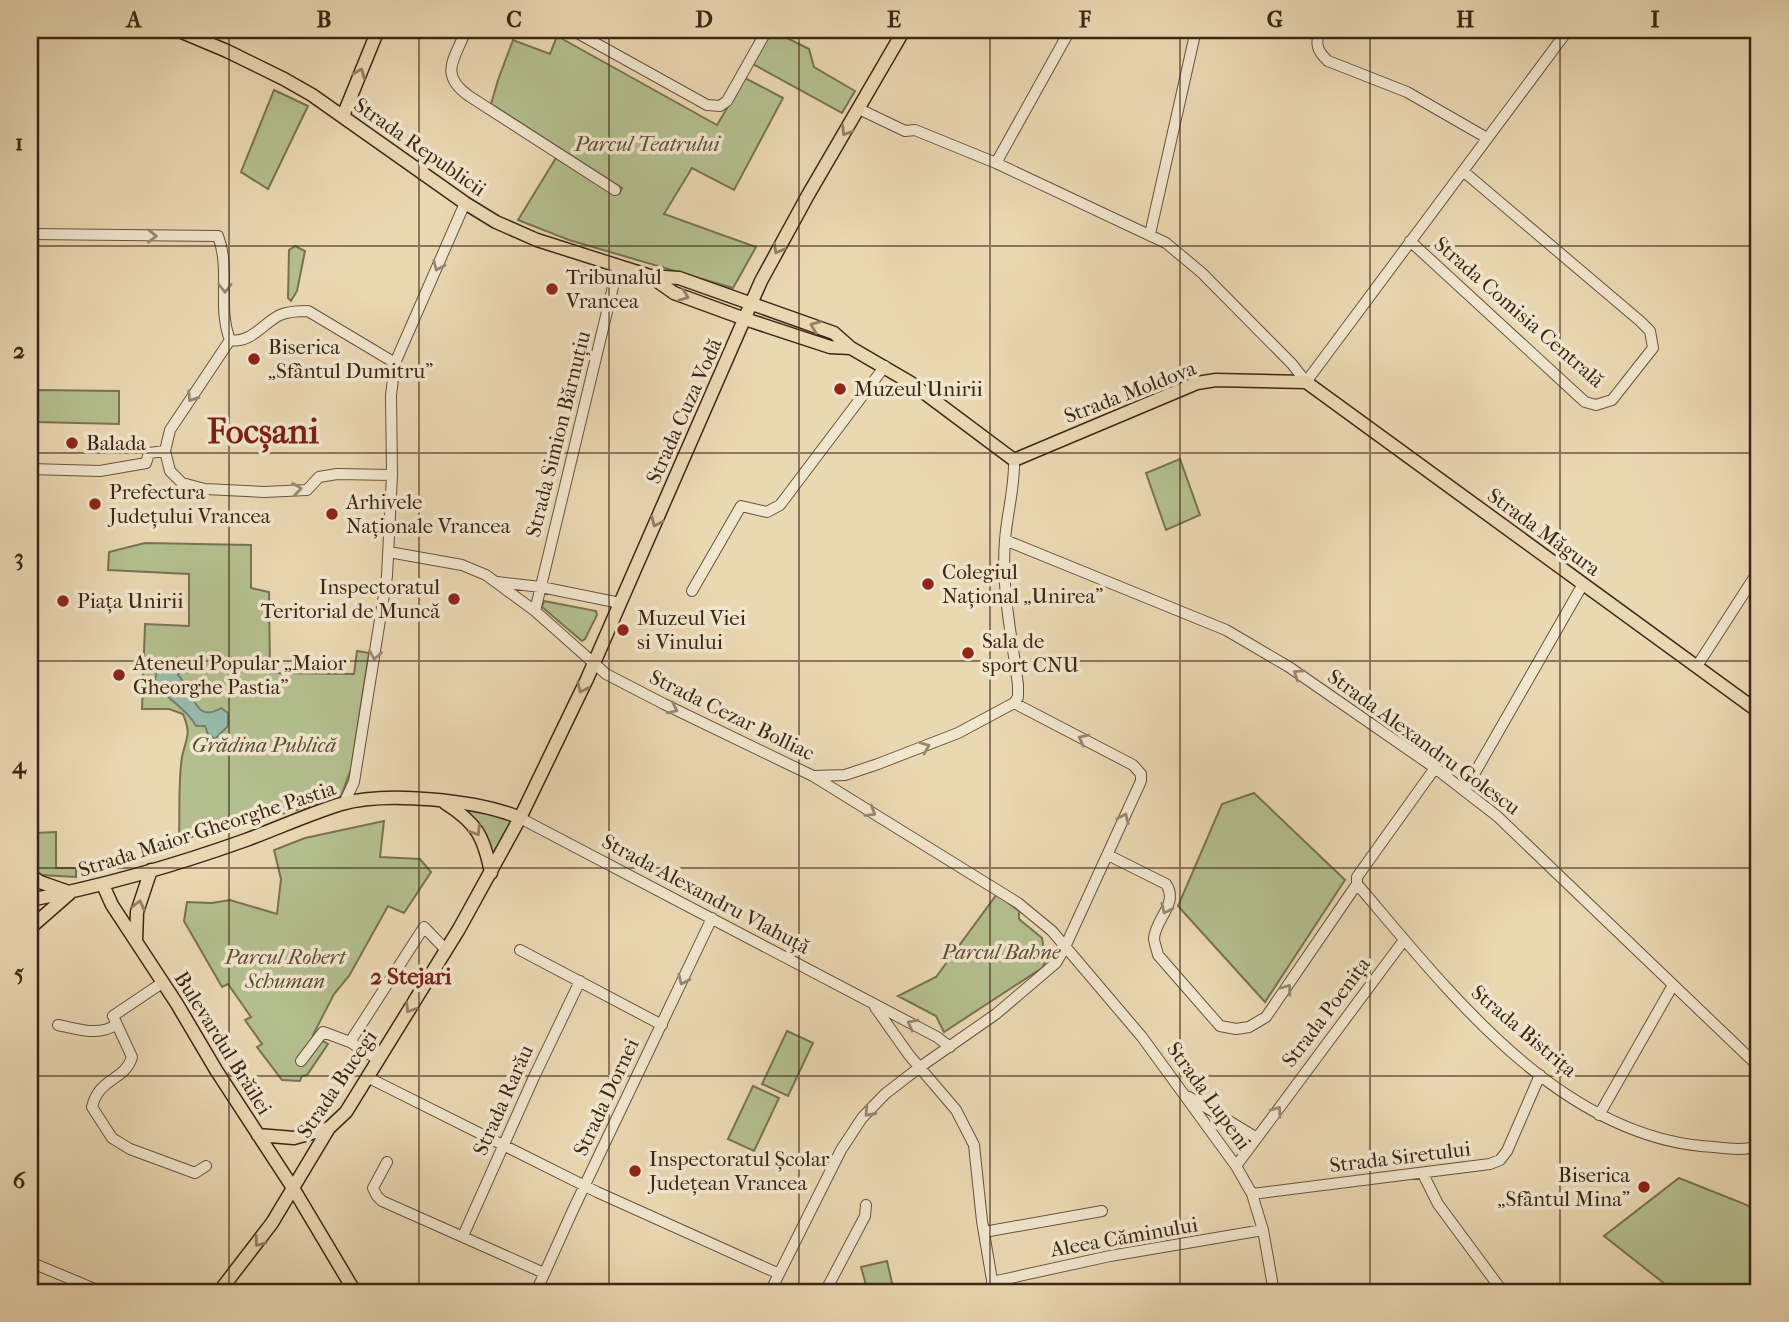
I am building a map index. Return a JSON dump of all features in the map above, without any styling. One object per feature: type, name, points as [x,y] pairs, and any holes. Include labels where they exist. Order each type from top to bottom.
[{"type":"main road","name":"Strada Republicii","points":[[177,30],[284,79],[343,116],[496,222],[518,232],[650,276],[679,278],[834,333],[851,348],[911,383],[1014,460]]},
{"type":"main road","points":[[343,116],[377,30]]},
{"type":"main road","name":"Strada Cuza Vodă","points":[[520,818],[593,664],[761,281],[904,30]]},
{"type":"main road","name":"Strada Republicii","points":[[650,276],[674,293],[746,319],[830,347],[851,348]]},
{"type":"main road","name":"Strada Moldova","points":[[1014,460],[1198,383],[1216,380],[1306,382]]},
{"type":"main road","name":"Strada Măgura","points":[[1306,382],[1759,712]]},
{"type":"main road","name":"Strada Maior Gheorghe Pastia","points":[[30,900],[103,885],[246,840],[344,803],[375,799],[442,801],[490,807],[520,818]]},
{"type":"main road","points":[[442,801],[465,816],[475,827],[487,852],[491,873]]},
{"type":"main road","name":"Strada Bucegi","points":[[219,1292],[267,1231],[329,1128],[346,1112],[446,950],[520,818]]},
{"type":"main road","points":[[136,942],[136,912],[151,870]]},
{"type":"main road","points":[[30,875],[40,882],[70,893],[30,928]]},
{"type":"main road","name":"Bulevardul Brăilei","points":[[103,885],[112,905],[293,1188],[355,1292]]},
{"type":"main road","points":[[258,1135],[294,1138],[329,1128]]},
{"type":"street","points":[[466,30],[450,75],[453,83],[615,190]]},
{"type":"street","points":[[578,31],[707,105],[720,106],[727,101],[766,30]]},
{"type":"street","points":[[996,163],[1070,30]]},
{"type":"street","points":[[1150,234],[1196,30]]},
{"type":"street","points":[[1319,30],[1316,46],[1328,61],[1407,92],[1487,138]]},
{"type":"street","name":"Strada Comisia Centrală","points":[[1306,382],[1568,30]]},
{"type":"street","points":[[859,109],[905,131],[915,130],[996,163],[1150,234],[1176,250],[1196,267],[1306,382]]},
{"type":"street","name":"Strada Comisia Centrală","points":[[1410,241],[1585,402],[1596,405],[1612,400],[1653,348],[1650,331],[1640,321],[1463,171]]},
{"type":"street","points":[[344,803],[354,782],[389,552],[391,395],[395,363],[465,203]]},
{"type":"street","points":[[30,234],[218,236],[225,262],[225,327],[230,340]]},
{"type":"street","name":"Strada Simion Bărnuțiu","points":[[535,611],[618,266]]},
{"type":"street","points":[[230,340],[245,340],[279,315],[308,311],[395,363]]},
{"type":"street","points":[[230,340],[170,430],[165,451],[170,471],[182,483],[205,489],[264,492],[307,490],[319,477],[337,474],[392,475]]},
{"type":"street","points":[[692,591],[741,506],[767,512],[780,505],[885,366]]},
{"type":"street","points":[[30,469],[100,471],[146,463],[149,453],[165,451]]},
{"type":"street","points":[[770,1292],[777,1273],[841,1150],[862,1118],[885,1094],[996,1014],[1056,963],[1141,781],[1141,774],[1133,765],[1014,704],[1018,697],[1018,685],[1004,582],[1005,540],[1014,460]]},
{"type":"street","name":"Strada Alexandru Golescu","points":[[1005,540],[1226,630],[1289,667],[1435,768],[1497,816],[1544,859],[1759,1067]]},
{"type":"street","points":[[389,552],[462,565],[497,582],[541,587],[620,603]]},
{"type":"street","points":[[1698,666],[1759,570]]},
{"type":"street","name":"Strada Cezar Bolliac","points":[[497,582],[535,611],[606,674],[813,776],[845,775],[878,764],[958,733],[1014,704]]},
{"type":"street","points":[[1465,790],[1583,584]]},
{"type":"street","points":[[1108,855],[1166,884],[1171,891],[1171,898],[1156,929],[1154,940],[1158,955],[1220,1026],[1236,1029],[1249,1027],[1266,1017],[1357,884],[1357,877],[1435,768]]},
{"type":"street","name":"Strada Lupeni","points":[[813,776],[1018,903],[1052,931],[1142,1037],[1236,1166],[1252,1194],[1263,1230],[1274,1292]]},
{"type":"street","name":"Strada Alexandru Vlahuță","points":[[520,818],[937,1037],[950,1047]]},
{"type":"street","points":[[1357,884],[1404,940]]},
{"type":"street","name":"Strada Dornei","points":[[536,1292],[712,918]]},
{"type":"street","points":[[350,1042],[424,927],[446,950]]},
{"type":"street","name":"Strada Bistrița","points":[[1404,940],[1447,990],[1508,1048],[1540,1075],[1599,1115],[1650,1136],[1668,1140],[1736,1149],[1759,1146]]},
{"type":"street","name":"Strada Poenița","points":[[1236,1166],[1404,940]]},
{"type":"street","points":[[520,950],[662,1026]]},
{"type":"street","name":"Strada Rarău","points":[[463,1236],[580,981]]},
{"type":"street","points":[[162,982],[113,1016],[132,1056],[129,1067],[108,1080],[96,1094],[92,1107],[112,1138],[130,1149],[195,1173],[206,1166]]},
{"type":"street","points":[[1599,1115],[1674,985]]},
{"type":"street","name":"Strada Alexandru Vlahuță","points":[[873,1004],[920,1067]]},
{"type":"street","points":[[58,1025],[90,1032],[108,1031],[117,1024]]},
{"type":"street","points":[[301,1061],[323,1032],[350,1042],[377,1059]]},
{"type":"street","name":"Aleea Căminului","points":[[920,1067],[956,1110],[974,1145],[993,1287],[1110,1256],[1263,1230]]},
{"type":"street","name":"Strada Siretului","points":[[1252,1194],[1423,1174],[1490,1164],[1500,1160],[1507,1151],[1540,1075]]},
{"type":"street","points":[[367,1077],[585,1186],[777,1273]]},
{"type":"street","points":[[1183,1093],[1257,1138]]},
{"type":"street","points":[[387,1162],[373,1188],[377,1196],[393,1207],[544,1273]]},
{"type":"street","points":[[1423,1174],[1438,1204],[1503,1292]]},
{"type":"street","points":[[825,1292],[865,1216],[866,1205]]},
{"type":"street","points":[[984,1232],[1102,1211]]},
{"type":"street","points":[[30,1262],[102,1292]]},
{"type":"green space","points":[[771,30],[809,49],[814,67],[855,91],[842,113],[751,63]]},
{"type":"green space","name":"Parcul Teatrului","points":[[557,36],[717,125],[745,78],[783,98],[734,190],[692,168],[664,214],[756,247],[733,288],[569,240],[518,220],[556,158],[597,184],[619,194],[622,188],[491,104],[513,40],[550,54]]},
{"type":"green space","points":[[274,90],[308,106],[268,189],[241,172]]},
{"type":"green space","points":[[295,246],[305,251],[297,291],[291,301],[288,298],[289,250]]},
{"type":"green space","points":[[37,390],[119,391],[119,424],[36,422]]},
{"type":"green space","points":[[1180,459],[1200,515],[1166,530],[1146,473]]},
{"type":"green space","name":"Grădina Publică","points":[[145,543],[251,545],[251,588],[269,592],[270,673],[354,674],[357,651],[369,653],[351,769],[340,799],[179,840],[180,777],[187,727],[183,714],[169,709],[142,709],[145,624],[189,626],[189,574],[108,570],[109,552]]},
{"type":"green space","points":[[544,601],[596,611],[597,615],[585,639],[582,641],[542,607]]},
{"type":"green space","points":[[1254,793],[1345,880],[1265,1002],[1178,906],[1222,804]]},
{"type":"green space","points":[[442,801],[520,818],[491,873],[480,836]]},
{"type":"green space","name":"Parcul Robert Schuman","points":[[384,821],[380,857],[420,859],[431,872],[404,913],[388,906],[349,976],[334,994],[313,1035],[328,1044],[307,1075],[302,1076],[300,1081],[282,1080],[257,1047],[262,1044],[245,1020],[251,1017],[228,984],[222,987],[184,921],[187,902],[212,903],[230,900],[277,914],[281,879],[274,850],[305,838]]},
{"type":"green space","points":[[56,832],[56,868],[76,868],[76,877],[40,875],[33,870],[34,833]]},
{"type":"green space","name":"Parcul Bahne","points":[[997,894],[1019,911],[1019,919],[1042,938],[1046,961],[1042,968],[944,1032],[936,1016],[898,996],[936,977]]},
{"type":"green space","points":[[787,1031],[813,1043],[788,1096],[762,1084]]},
{"type":"green space","points":[[753,1086],[779,1098],[754,1151],[728,1139]]},
{"type":"green space","points":[[1679,1178],[1747,1205],[1759,1215],[1759,1292],[1675,1292],[1604,1236]]},
{"type":"green space","points":[[887,1261],[894,1292],[868,1292],[861,1267]]},
{"type":"shaded area","points":[[185,660],[188,662],[178,675],[199,709],[212,712],[221,708],[228,713],[228,726],[215,739],[208,734],[205,726],[196,726],[155,680],[157,671],[164,669],[174,672]]},
{"type":"place","name":"Tribunalul Vrancea","points":[[552,289]]},
{"type":"place","name":"Biserica „Sfântul Dumitru\"","points":[[254,359]]},
{"type":"place","name":"Muzeul Unirii","points":[[840,389]]},
{"type":"place","name":"Balada","points":[[72,443]]},
{"type":"place","name":"Prefectura Județului Vrancea","points":[[95,504]]},
{"type":"place","name":"Arhivele Naționale Vrancea","points":[[332,514]]},
{"type":"place","name":"Colegiul Național „Unirea\"","points":[[928,584]]},
{"type":"place","name":"Inspectoratul Teritorial de Muncă","points":[[454,599]]},
{"type":"place","name":"Piața Unirii","points":[[63,601]]},
{"type":"place","name":"Muzeul Viei si Vinului","points":[[623,630]]},
{"type":"place","name":"Sala de sport CNU","points":[[968,653]]},
{"type":"place","name":"Ateneul Popular „Maior Gheorghe Pastia”","points":[[119,675]]},
{"type":"place","name":"Inspectoratul Școlar Județean Vrancea","points":[[635,1171]]},
{"type":"place","name":"Biserica „Sfântul Mina\"","points":[[1644,1187]]},
{"type":"district","name":"Focșani","points":[[263,431]]},
{"type":"district","name":"2 Stejari","points":[[411,976]]}]
